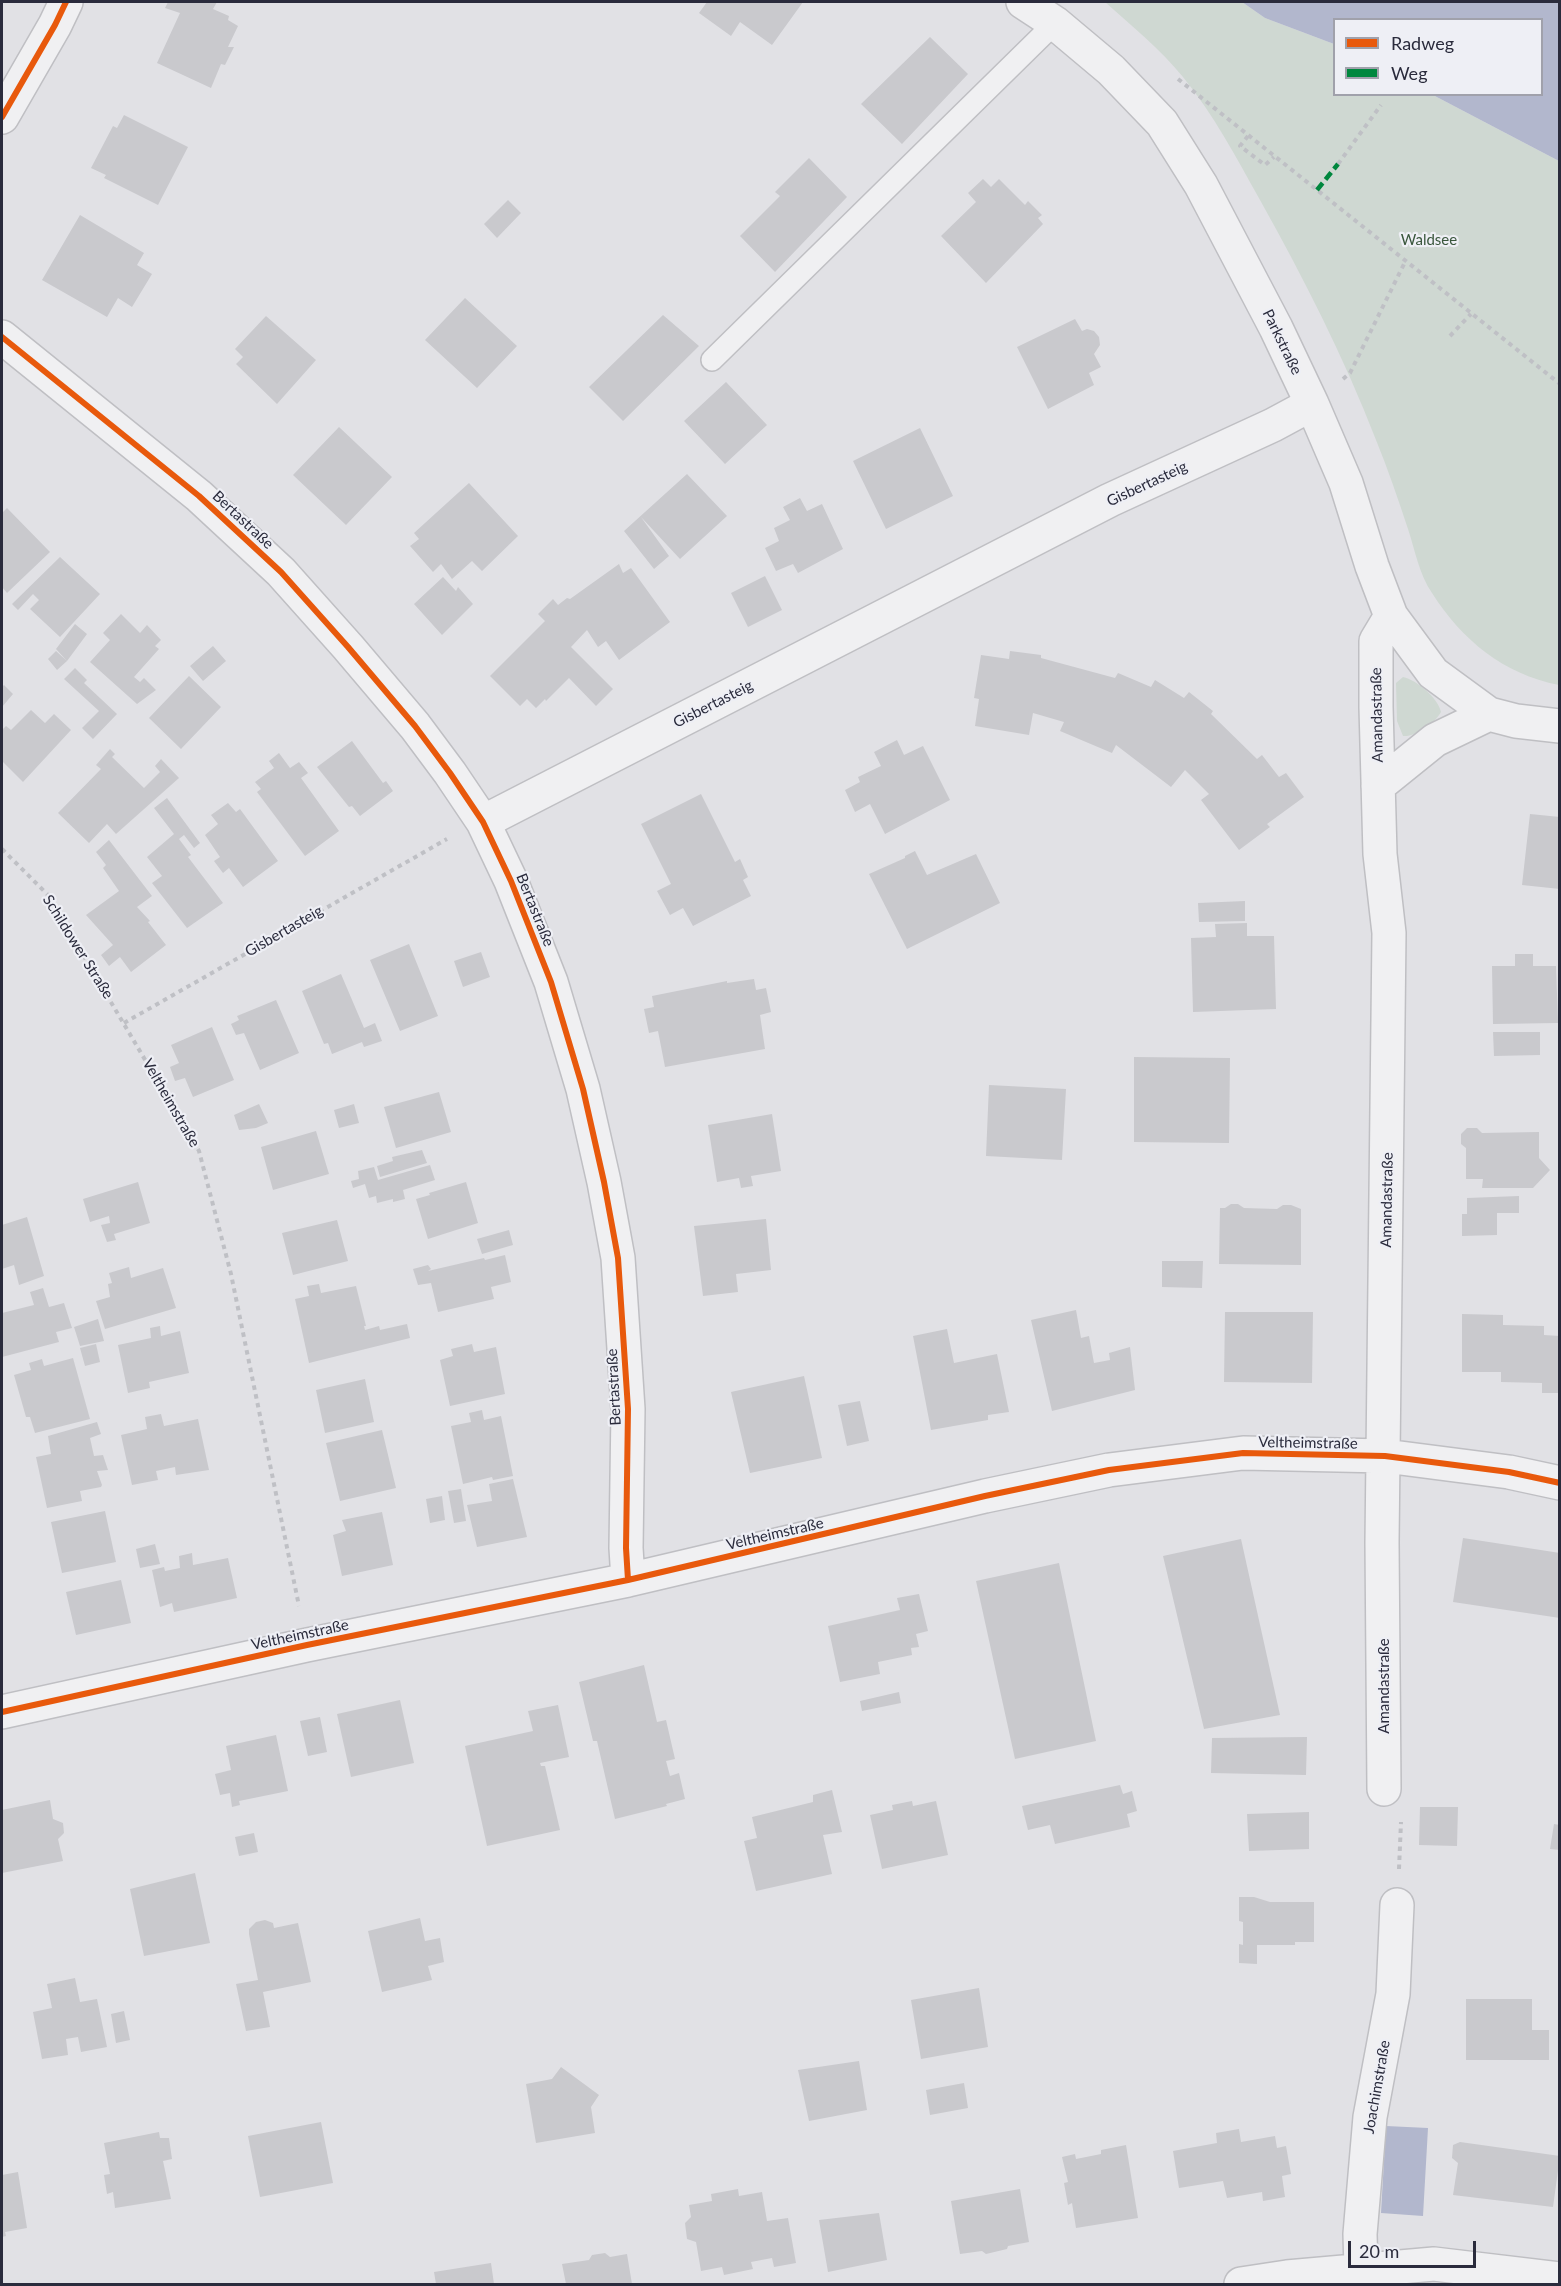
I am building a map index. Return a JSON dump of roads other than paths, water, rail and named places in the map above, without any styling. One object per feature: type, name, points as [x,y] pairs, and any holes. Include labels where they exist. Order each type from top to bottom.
[{"type":"street","points":[[2,117],[66,2]]},
{"type":"street","name":"Parkstraße","points":[[1023,2],[1055,23],[1111,70],[1162,123],[1201,185],[1276,328],[1312,404],[1346,483],[1372,566],[1391,616],[1433,673],[1489,714],[1516,721],[1560,726]]},
{"type":"street","name":"Bertastraße","points":[[2,337],[199,496],[281,572],[415,726],[483,822],[511,881],[551,982],[583,1089],[604,1182],[618,1258],[628,1409],[626,1548],[628,1580]]},
{"type":"street","name":"Gisbertasteig","points":[[483,822],[1110,501],[1273,425],[1312,404]]},
{"type":"street","name":"Amandastraße","points":[[1384,1789],[1382,1542],[1385,1456],[1389,933],[1380,854],[1376,641],[1391,616]]},
{"type":"street","points":[[1378,786],[1435,740],[1489,714]]},
{"type":"street","name":"Veltheimstraße","points":[[2,1712],[307,1645],[628,1580],[985,1496],[1109,1470],[1243,1453],[1385,1456],[1509,1472],[1560,1483]]},
{"type":"street","name":"Joachimstraße","points":[[1361,2269],[1360,2234],[1370,2117],[1393,1994],[1396,1905]]},
{"type":"street","points":[[1241,2284],[1361,2269],[1434,2264],[1560,2279]]},
{"type":"lane","points":[[712,360],[1055,23]]},
{"type":"water","points":[[1242,2],[1559,2],[1559,161],[1435,96],[1543,96],[1543,18],[1333,18],[1333,44],[1265,18]]},
{"type":"water","points":[[1386,2126],[1428,2128],[1423,2216],[1381,2213]]},
{"type":"park label","name":"Waldsee","points":[[1429,240]]}]
